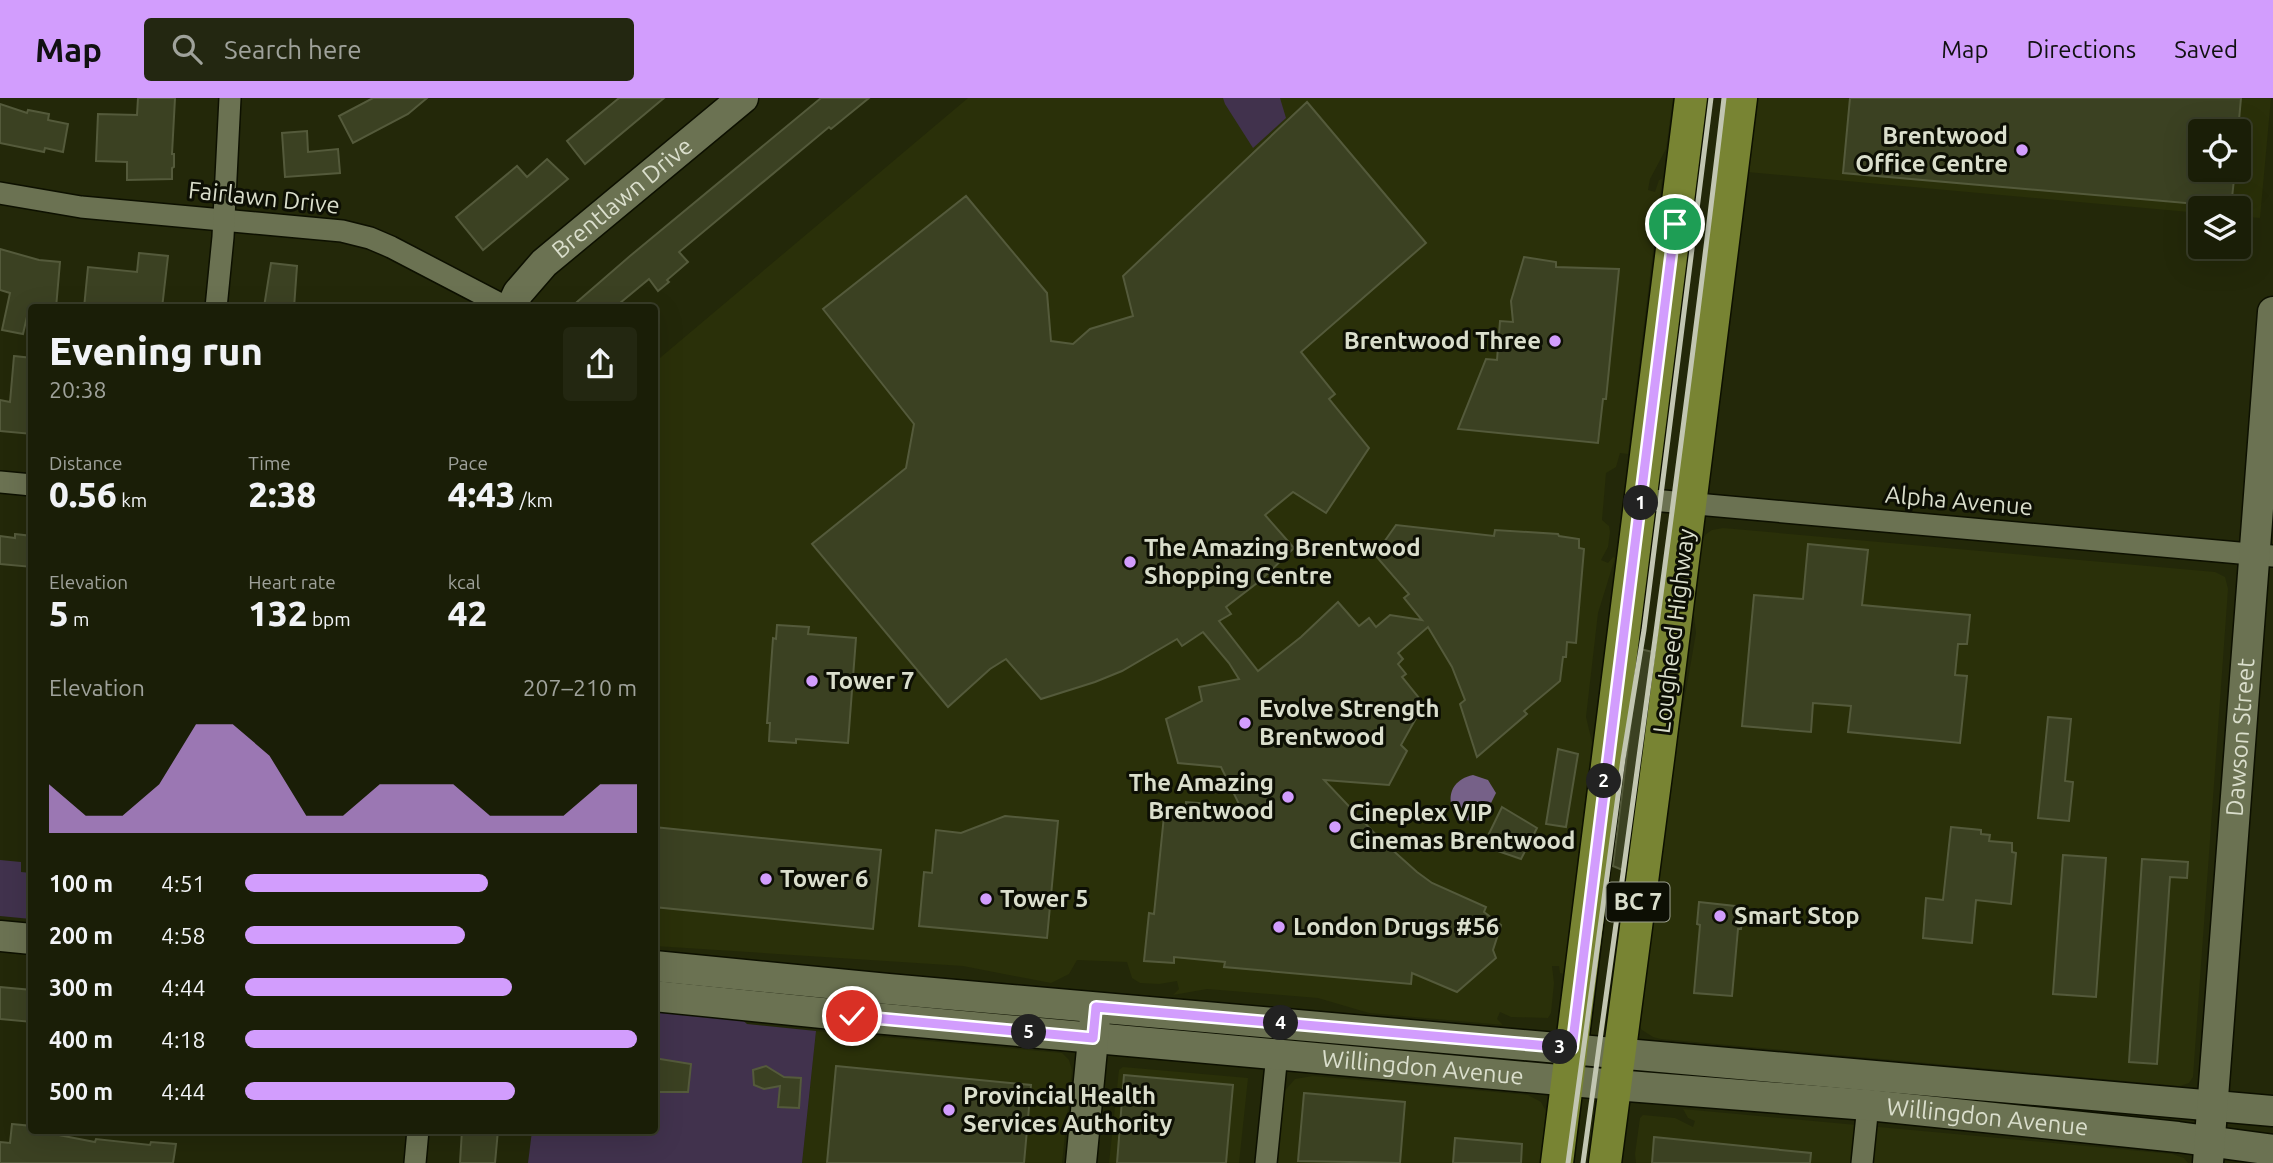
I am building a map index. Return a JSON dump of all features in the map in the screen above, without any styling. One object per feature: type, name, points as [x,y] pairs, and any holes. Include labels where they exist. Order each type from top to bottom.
[{"type":"main road","name":"Brentlawn Drive","points":[[511,304],[544,263],[743,98]]},
{"type":"main road","name":"Lougheed Highway","points":[[1558,1163],[1691,98]]},
{"type":"main road","name":"Lougheed Highway","points":[[1605,1163],[1741,98]]},
{"type":"main road","name":"Dawson Street","points":[[2209,1152],[2263,555],[2273,312]]},
{"type":"main road","points":[[0,936],[28,939]]},
{"type":"main road","name":"Willingdon Avenue","points":[[658,966],[2273,1111]]},
{"type":"main road","name":"Willingdon Avenue","points":[[658,996],[1568,1081],[1868,1105],[2209,1152],[2273,1150]]},
{"type":"main road","points":[[1081,1163],[1096,1007]]},
{"type":"street","points":[[216,304],[230,98]]},
{"type":"street","name":"Fairlawn Drive","points":[[0,192],[80,207],[342,231],[370,238],[501,304]]},
{"type":"street","points":[[0,482],[28,485]]},
{"type":"street","name":"Alpha Avenue","points":[[1641,499],[2263,555]]},
{"type":"street","points":[[1266,1163],[1277,1054]]},
{"type":"street","points":[[1862,1163],[1868,1105]]},
{"type":"street","points":[[415,1163],[418,1134]]},
{"type":"shaded area","name":"The Amazing Brentwood Shopping Centre","points":[[968,98],[1673,98],[1666,149],[1650,179],[1648,190],[1655,192],[1659,180],[1662,179],[1628,454],[1620,453],[1616,467],[1606,473],[1602,520],[1609,526],[1610,532],[1608,547],[1601,560],[1608,563],[1615,558],[1598,613],[1586,717],[1592,742],[1564,974],[1560,973],[1559,966],[1552,966],[1554,983],[1551,1013],[1548,1018],[1511,1017],[1500,1012],[1497,1019],[1503,1025],[1369,1013],[1318,998],[1207,989],[1173,995],[1179,989],[1177,981],[1140,983],[1132,978],[1127,962],[1077,960],[1069,974],[1051,983],[963,966],[658,946],[658,360]]},
{"type":"shaded area","points":[[1223,98],[1280,98],[1286,118],[1253,148]]},
{"type":"shaded area","name":"Brentwood Office Centre","points":[[1757,98],[2271,98],[2260,218],[2251,217],[2251,196],[2188,196],[2188,212],[1747,172]]},
{"type":"shaded area","points":[[1723,528],[2215,572],[2225,577],[2228,589],[2193,1077],[2189,1083],[2180,1086],[1661,1039],[1642,1030],[1639,1026],[1639,985],[1655,911],[1667,799],[1696,633],[1692,599],[1700,543],[1712,530]]},
{"type":"shaded area","points":[[1473,775],[1488,780],[1496,793],[1483,819],[1472,821],[1455,812],[1451,796],[1454,787],[1461,780]]},
{"type":"shaded area","points":[[0,860],[21,862],[21,872],[28,873],[28,919],[0,916]]},
{"type":"shaded area","points":[[658,1007],[737,1015],[747,1024],[816,1031],[802,1163],[528,1163],[532,1134],[658,1134]]},
{"type":"shaded area","points":[[816,1031],[1062,1053],[1069,1060],[1072,1070],[1062,1163],[802,1163]]},
{"type":"shaded area","points":[[1123,1067],[1248,1078],[1239,1163],[1109,1163],[1119,1070]]},
{"type":"shaded area","points":[[1313,1076],[1528,1095],[1541,1102],[1548,1115],[1542,1163],[1276,1163],[1282,1094],[1295,1079]]},
{"type":"shaded area","points":[[1683,1109],[2172,1154],[2184,1158],[2188,1163],[1636,1163],[1640,1118],[1643,1115],[1675,1118],[1693,1127],[1695,1121],[1688,1118]]},
{"type":"building","points":[[138,98],[175,98],[172,179],[127,180],[127,162],[96,161],[98,114],[137,115]]},
{"type":"building","points":[[373,98],[427,98],[408,114],[353,143],[339,116]]},
{"type":"building","points":[[619,98],[664,98],[585,164],[567,141]]},
{"type":"building","points":[[821,98],[869,98],[831,129],[829,127],[679,252],[688,262],[658,291],[649,279],[619,304],[575,304]]},
{"type":"building","name":"Brentwood Office Centre","points":[[1850,98],[2241,98],[2239,119],[2188,119],[2188,182],[2234,182],[2232,196],[2188,196],[2188,203],[1843,173]]},
{"type":"building","points":[[1307,102],[1426,243],[1301,352],[1335,394],[1329,399],[1369,448],[1326,513],[1293,492],[1265,515],[1294,548],[1261,580],[1226,607],[1231,614],[1219,621],[1258,671],[1301,637],[1338,602],[1359,626],[1369,618],[1376,627],[1390,615],[1422,620],[1404,598],[1409,594],[1375,555],[1396,525],[1494,536],[1495,530],[1558,534],[1579,539],[1579,548],[1584,549],[1576,643],[1567,642],[1560,681],[1524,711],[1527,714],[1477,757],[1460,704],[1465,700],[1452,667],[1428,627],[1398,653],[1403,659],[1398,664],[1406,674],[1402,677],[1424,704],[1401,745],[1407,751],[1389,785],[1324,780],[1379,838],[1417,872],[1432,883],[1486,907],[1484,912],[1501,925],[1493,950],[1496,958],[1457,992],[1412,973],[1411,984],[1224,967],[1225,962],[1174,957],[1174,963],[1144,961],[1149,913],[1154,914],[1165,806],[1186,806],[1186,802],[1240,806],[1221,767],[1178,763],[1166,719],[1202,701],[1199,687],[1239,679],[1229,663],[1203,632],[1182,646],[1177,639],[1122,671],[1041,699],[1006,659],[990,669],[948,707],[812,544],[906,468],[914,424],[823,309],[966,196],[1047,293],[1051,341],[1073,344],[1090,329],[1133,316],[1123,276]]},
{"type":"building","points":[[0,104],[27,113],[28,110],[49,114],[48,120],[68,124],[63,152],[45,148],[44,152],[0,143]]},
{"type":"building","points":[[307,131],[308,152],[338,149],[340,173],[285,177],[282,133]]},
{"type":"building","points":[[547,159],[568,179],[483,250],[456,217],[517,166],[527,177]]},
{"type":"building","points":[[0,249],[39,260],[60,262],[56,304],[28,304],[23,334],[2,330],[10,293],[0,290]]},
{"type":"building","points":[[139,253],[168,256],[162,304],[84,304],[88,267],[137,272]]},
{"type":"building","name":"Brentwood Three","points":[[1524,257],[1556,262],[1556,267],[1619,269],[1606,399],[1603,399],[1598,443],[1458,429],[1486,359],[1497,360],[1500,321],[1513,322],[1511,301]]},
{"type":"building","points":[[271,263],[297,266],[294,304],[264,304]]},
{"type":"building","points":[[14,356],[28,358],[28,434],[0,431],[0,400],[10,402]]},
{"type":"building","points":[[15,534],[28,536],[28,567],[0,564],[0,536],[15,538]]},
{"type":"building","points":[[1808,544],[1868,550],[1862,605],[1970,615],[1967,644],[1958,644],[1955,675],[1967,676],[1960,743],[1848,732],[1851,706],[1813,703],[1811,732],[1742,726],[1754,595],[1803,599]]},
{"type":"building","name":"Tower 7","points":[[777,625],[809,627],[808,634],[856,638],[848,743],[796,739],[796,743],[769,741],[770,723],[767,723],[773,638],[776,639]]},
{"type":"building","points":[[1640,649],[1653,652],[1625,871],[1613,866]]},
{"type":"building","points":[[2048,717],[2071,719],[2065,781],[2073,782],[2069,821],[2038,818]]},
{"type":"building","points":[[1558,749],[1578,754],[1566,827],[1546,824]]},
{"type":"building","points":[[1502,807],[1537,828],[1521,859],[1483,846]]},
{"type":"building","name":"Tower 5","points":[[1005,816],[1058,821],[1047,938],[919,926],[924,872],[932,873],[936,830],[961,833]]},
{"type":"building","name":"Tower 6","points":[[658,827],[881,850],[873,929],[658,907]]},
{"type":"building","points":[[1951,827],[1981,830],[1981,834],[1990,835],[1989,841],[2012,843],[2012,852],[2016,853],[2011,904],[1976,900],[1972,943],[1923,938],[1926,898],[1943,900]]},
{"type":"building","points":[[2063,855],[2106,858],[2096,997],[2053,994]]},
{"type":"building","points":[[2142,859],[2188,862],[2187,878],[2170,877],[2157,1064],[2129,1062]]},
{"type":"building","points":[[1699,902],[1744,907],[1741,929],[1738,929],[1732,996],[1694,993],[1700,925],[1697,924]]},
{"type":"building","points":[[0,987],[28,990],[28,1022],[0,1019]]},
{"type":"building","points":[[658,1059],[691,1064],[688,1092],[658,1092]]},
{"type":"building","points":[[766,1066],[784,1077],[801,1078],[799,1108],[778,1107],[780,1086],[764,1089],[754,1085],[753,1070]]},
{"type":"building","points":[[836,1066],[1031,1085],[1024,1163],[827,1163]]},
{"type":"building","points":[[1124,1075],[1233,1085],[1226,1163],[1117,1163]]},
{"type":"building","points":[[1304,1093],[1405,1102],[1400,1163],[1298,1161]]},
{"type":"building","points":[[12,1124],[28,1126],[28,1134],[53,1134],[95,1142],[96,1139],[150,1145],[151,1142],[176,1144],[173,1163],[0,1163],[0,1142],[10,1143]]},
{"type":"building","points":[[462,1134],[498,1134],[495,1163],[460,1163]]},
{"type":"building","points":[[1654,1137],[1811,1153],[1810,1163],[1652,1163]]},
{"type":"building","points":[[1455,1138],[1522,1144],[1521,1163],[1453,1163]]},
{"type":"railway","points":[[1568,1163],[1623,759],[1644,630],[1711,98]]},
{"type":"railway","points":[[1583,1163],[1674,498],[1724,98]]},
{"type":"place","name":"Brentwood Office Centre","points":[[2022,150]]},
{"type":"place","name":"Brentwood Three","points":[[1555,341]]},
{"type":"place","name":"The Amazing Brentwood Shopping Centre","points":[[1130,562]]},
{"type":"place","name":"Tower 7","points":[[812,681]]},
{"type":"place","name":"Evolve Strength Brentwood","points":[[1245,723]]},
{"type":"place","name":"The Amazing Brentwood","points":[[1288,797]]},
{"type":"place","name":"Cineplex VIP Cinemas Brentwood","points":[[1335,827]]},
{"type":"place","name":"Tower 6","points":[[766,879]]},
{"type":"place","name":"Tower 5","points":[[986,899]]},
{"type":"place","name":"Smart Stop","points":[[1720,916]]},
{"type":"place","name":"London Drugs #56","points":[[1279,927]]},
{"type":"place","name":"Provincial Health Services Authority","points":[[949,1110]]},
{"type":"route","points":[[852,1016],[1093,1038],[1096,1007],[1572,1048],[1675,224]]}]
